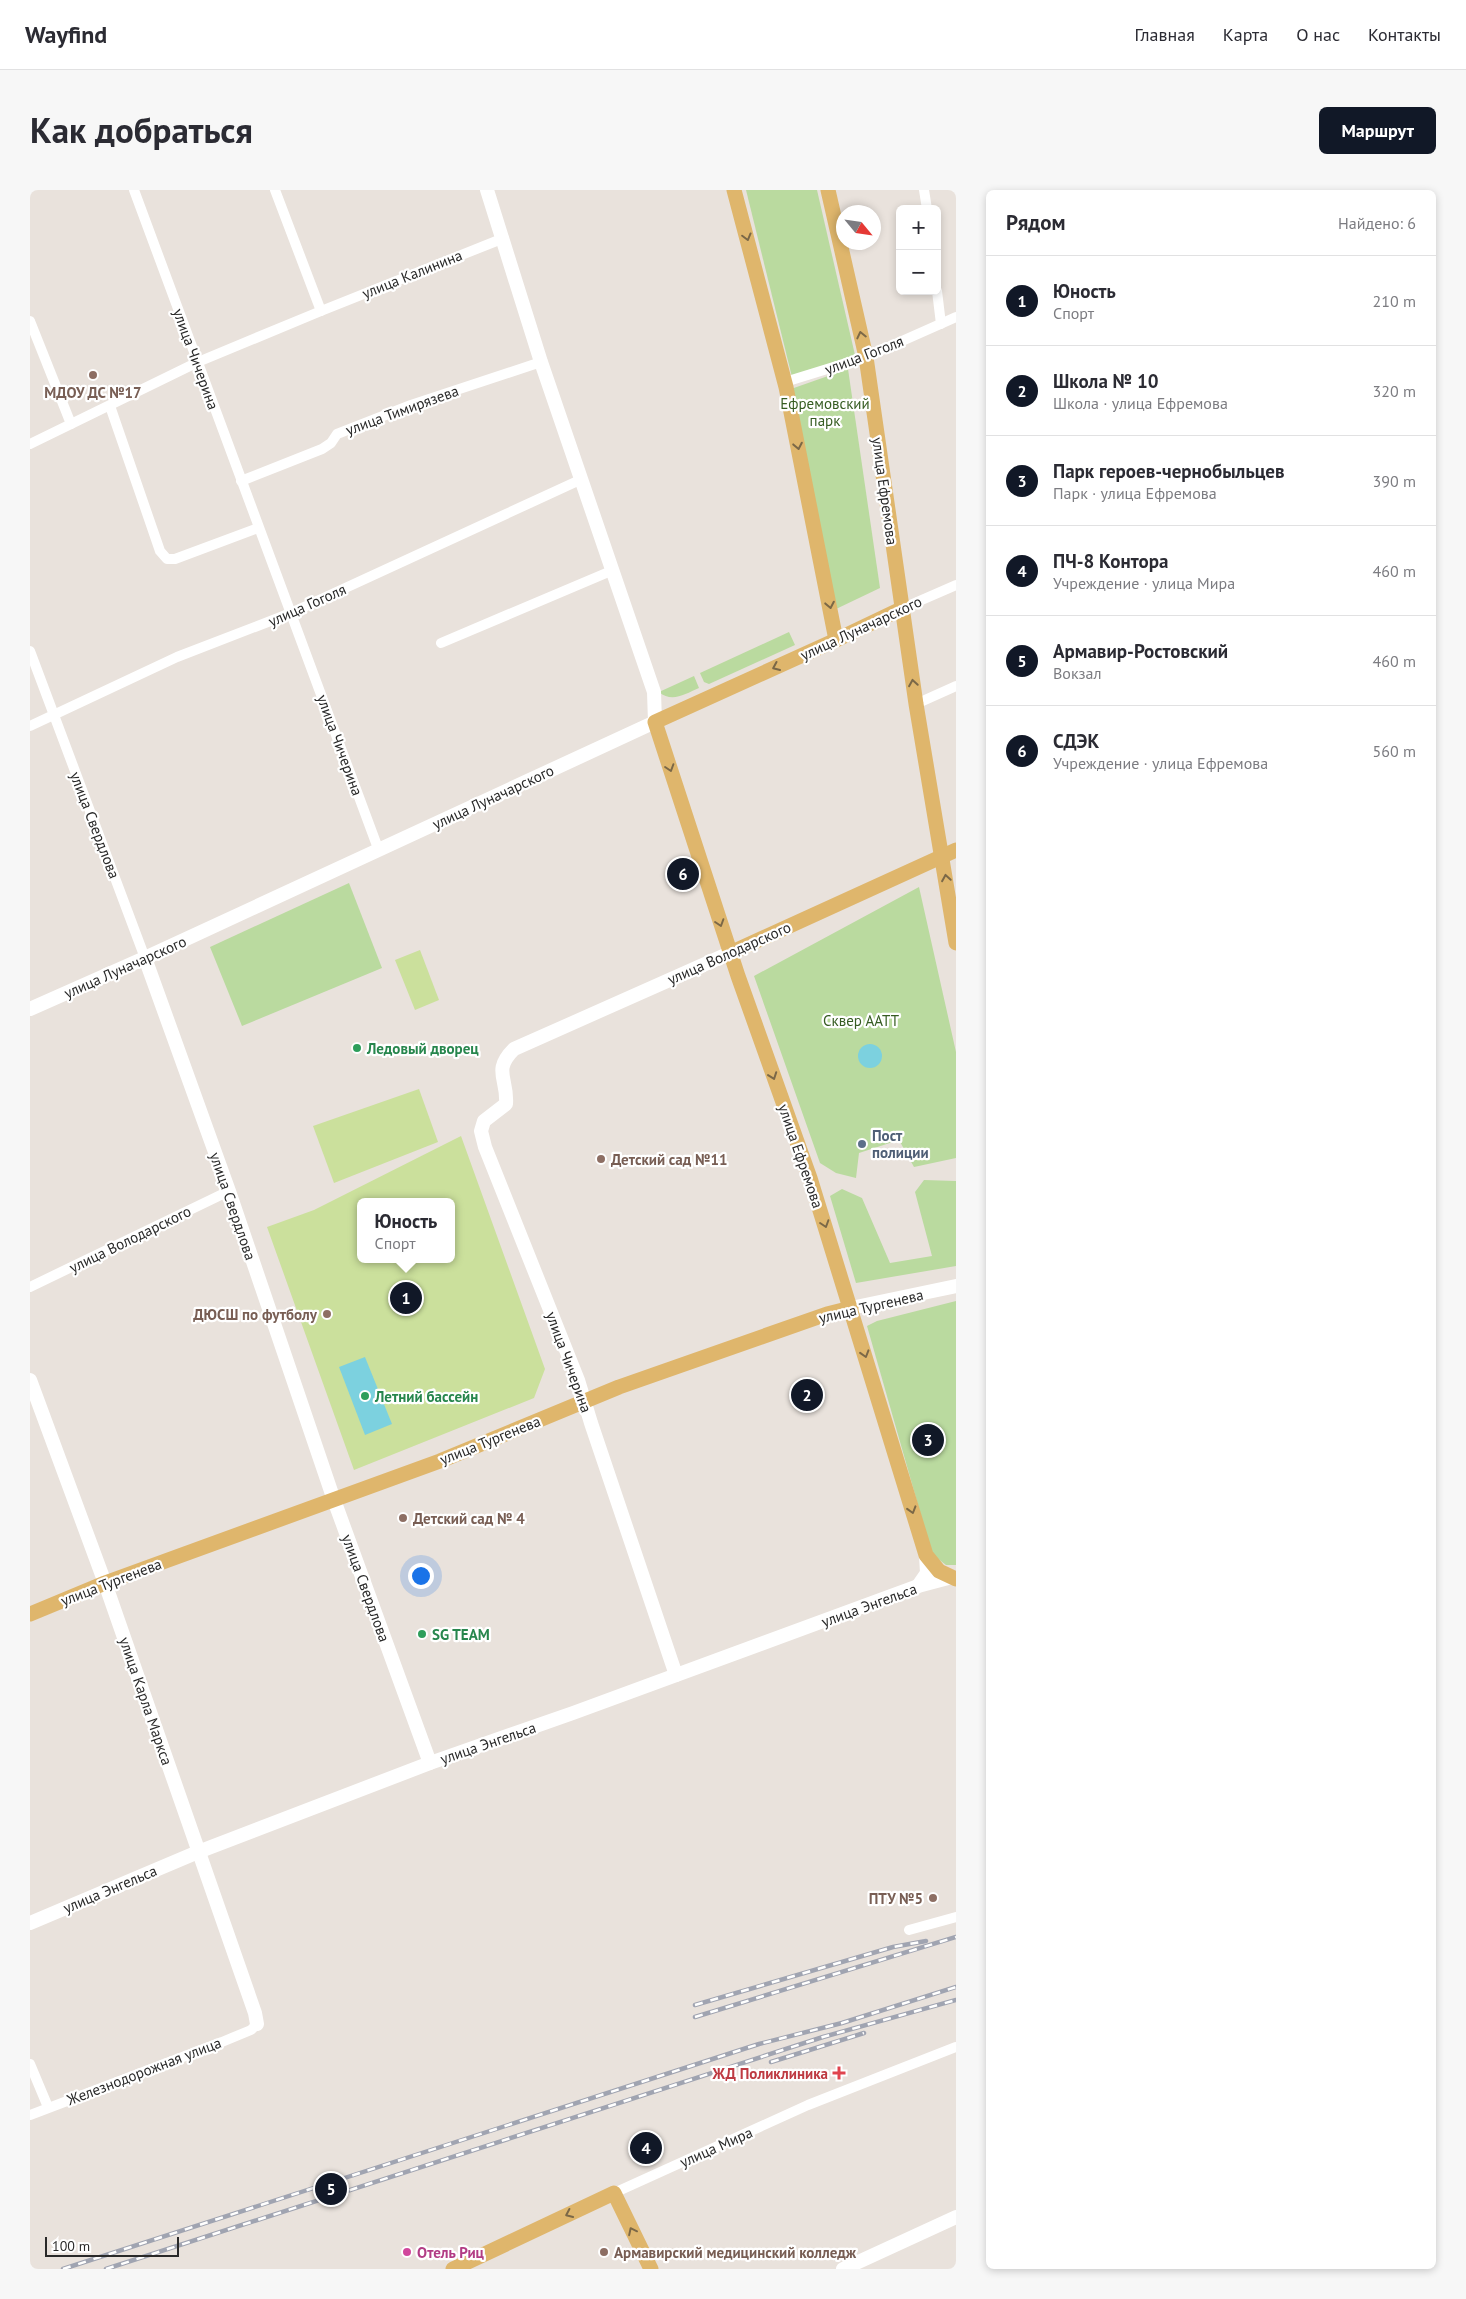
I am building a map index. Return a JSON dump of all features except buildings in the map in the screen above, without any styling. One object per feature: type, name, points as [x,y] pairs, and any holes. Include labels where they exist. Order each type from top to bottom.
[{"type":"main road","points":[[734,190],[785,382],[836,640]]},
{"type":"main road","name":"улица Ефремова","points":[[828,190],[866,358],[916,704],[949,854],[956,943]]},
{"type":"main road","name":"улица Луначарского","points":[[655,722],[902,609]]},
{"type":"main road","name":"улица Ефремова","points":[[655,722],[730,953],[810,1178],[929,1560]]},
{"type":"main road","name":"улица Володарского","points":[[730,953],[949,854]]},
{"type":"main road","name":"улица Тургенева","points":[[30,1614],[105,1583],[440,1461],[584,1402],[703,1357],[851,1308]]},
{"type":"main road","points":[[929,1560],[955,1578]]},
{"type":"main road","points":[[614,2193],[651,2269]]},
{"type":"main road","name":"улица Мира","points":[[453,2269],[614,2193]]},
{"type":"street","name":"улица Чичерина","points":[[134,190],[379,851]]},
{"type":"street","points":[[275,190],[321,310]]},
{"type":"street","points":[[487,190],[504,238],[541,362],[654,692],[655,722]]},
{"type":"street","points":[[924,190],[926,205]]},
{"type":"street","name":"улица Калинина","points":[[30,444],[198,362],[321,310],[504,238]]},
{"type":"street","points":[[937,295],[941,324]]},
{"type":"street","name":"улица Гоголя","points":[[785,382],[866,358],[956,317]]},
{"type":"street","points":[[30,321],[71,424]]},
{"type":"street","name":"улица Тимирязева","points":[[241,481],[322,449],[331,443],[337,434],[411,405],[541,362]]},
{"type":"street","points":[[110,406],[160,551],[167,559],[175,559],[258,528]]},
{"type":"street","name":"улица Гоголя","points":[[30,726],[177,657],[291,613],[582,479]]},
{"type":"street","points":[[441,643],[611,571]]},
{"type":"street","name":"улица Луначарского","points":[[902,609],[956,585]]},
{"type":"street","name":"улица Свердлова","points":[[30,650],[145,958],[229,1192],[334,1500],[430,1763]]},
{"type":"street","points":[[916,704],[956,686]]},
{"type":"street","name":"улица Луначарского","points":[[30,1009],[379,851],[655,722]]},
{"type":"street","name":"улица Володарского","points":[[504,1058],[514,1049],[730,953]]},
{"type":"street","name":"улица Чичерина","points":[[504,1058],[501,1069],[507,1093],[506,1104],[484,1122],[481,1131],[485,1147],[578,1380],[676,1675]]},
{"type":"street","name":"улица Володарского","points":[[30,1287],[229,1192]]},
{"type":"street","name":"улица Тургенева","points":[[851,1308],[956,1286]]},
{"type":"street","name":"улица Карла Маркса","points":[[30,1380],[105,1583],[255,2012],[257,2024]]},
{"type":"street","points":[[918,1586],[926,1575],[929,1560]]},
{"type":"street","name":"улица Энгельса","points":[[30,1923],[198,1852],[430,1763],[918,1586],[955,1578]]},
{"type":"street","points":[[909,1930],[956,1917]]},
{"type":"street","name":"Железнодорожная улица","points":[[30,2115],[222,2042],[251,2030],[257,2024]]},
{"type":"street","name":"улица Мира","points":[[614,2193],[808,2105],[956,2047]]},
{"type":"street","points":[[30,2064],[48,2107]]},
{"type":"street","points":[[843,2269],[956,2217]]},
{"type":"green space","name":"Ефремовский парк","points":[[746,190],[817,190],[855,355],[792,377]]},
{"type":"green space","name":"Ефремовский парк","points":[[848,369],[880,588],[836,609],[791,389]]},
{"type":"green space","points":[[789,632],[795,645],[709,684],[704,682],[700,673]]},
{"type":"green space","points":[[694,676],[699,688],[684,695],[669,697],[659,692]]},
{"type":"green space","points":[[349,883],[382,968],[242,1026],[210,947]]},
{"type":"green space","name":"Сквер ААТТ","points":[[919,887],[956,1052],[956,1158],[914,1167],[899,1140],[859,1153],[856,1178],[836,1173],[820,1163],[754,976]]},
{"type":"green space","points":[[420,950],[439,1000],[415,1010],[395,960]]},
{"type":"green space","points":[[419,1089],[438,1142],[334,1183],[313,1126]]},
{"type":"green space","points":[[461,1136],[545,1369],[534,1398],[354,1470],[267,1227],[314,1210]]},
{"type":"green space","points":[[924,1180],[956,1181],[956,1266],[856,1283],[830,1196],[842,1189],[862,1198],[890,1263],[932,1256],[915,1192]]},
{"type":"green space","points":[[956,1301],[956,1565],[946,1565],[932,1554],[867,1326],[877,1321]]},
{"type":"water","points":[[870,1044],[875,1045],[881,1051],[881,1061],[875,1067],[870,1068],[865,1067],[859,1061],[858,1056],[859,1051],[865,1045]]},
{"type":"water","name":"Летний бассейн","points":[[365,1357],[392,1424],[365,1435],[339,1367]]},
{"type":"railway","points":[[695,2017],[956,1937]]},
{"type":"railway","points":[[695,2005],[893,1947],[926,1941]]},
{"type":"railway","points":[[63,2269],[759,2044],[842,2023],[956,1987]]},
{"type":"railway","points":[[106,2269],[823,2037],[956,2000]]},
{"type":"railway","points":[[771,2062],[864,2033]]},
{"type":"place","name":"МДОУ ДС №17","points":[[93,375]]},
{"type":"place","name":"СДЭК","points":[[683,874]]},
{"type":"place","name":"Ледовый дворец","points":[[357,1048]]},
{"type":"place","name":"Пост полиции","points":[[862,1144]]},
{"type":"place","name":"Детский сад №11","points":[[601,1159]]},
{"type":"place","name":"Юность","points":[[406,1298]]},
{"type":"place","name":"ДЮСШ по футболу","points":[[327,1314]]},
{"type":"place","name":"Школа № 10","points":[[807,1395]]},
{"type":"place","name":"Летний бассейн","points":[[365,1396]]},
{"type":"place","name":"Парк героев-чернобыльцев","points":[[928,1440]]},
{"type":"place","name":"Детский сад № 4","points":[[403,1518]]},
{"type":"place","name":"SG TEAM","points":[[422,1634]]},
{"type":"place","name":"ПТУ №5","points":[[933,1898]]},
{"type":"place","name":"ЖД Поликлиника","points":[[839,2073]]},
{"type":"place","name":"ПЧ-8 Контора","points":[[646,2148]]},
{"type":"place","name":"Армавир-Ростовский","points":[[331,2189]]},
{"type":"place","name":"Отель Риц","points":[[407,2252]]},
{"type":"place","name":"Армавирский медицинский колледж","points":[[604,2252]]}]
